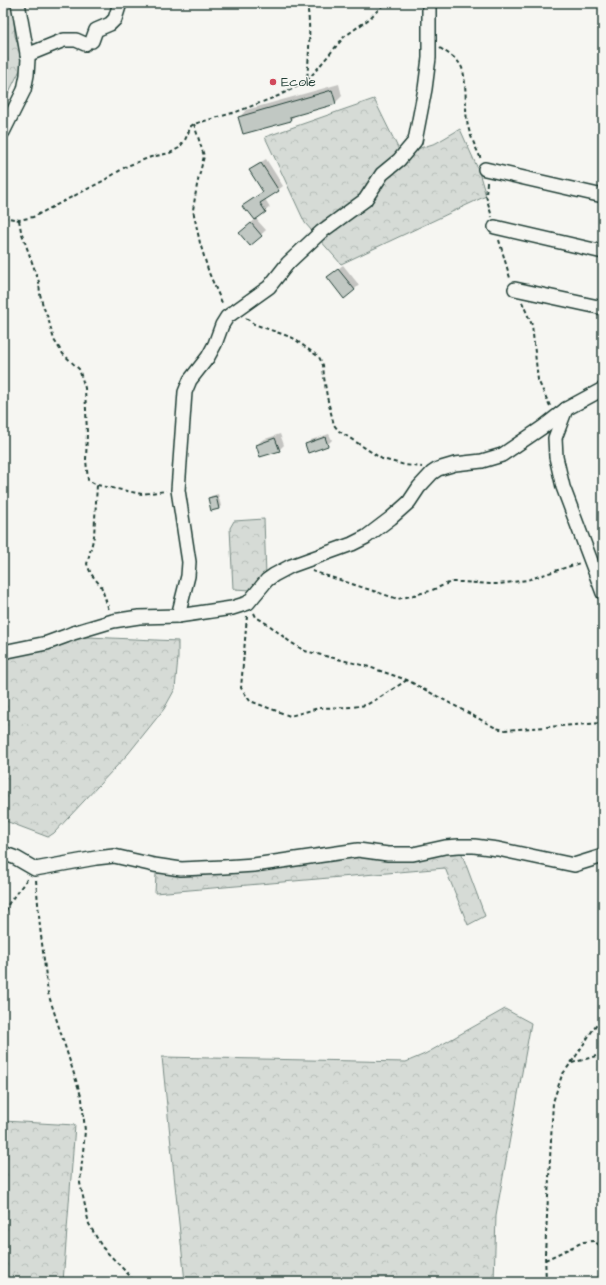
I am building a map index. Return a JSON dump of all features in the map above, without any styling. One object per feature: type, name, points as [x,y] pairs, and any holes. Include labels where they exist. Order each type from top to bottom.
[{"type":"street","points":[[3,132],[24,90],[27,75],[28,65],[18,3]]},
{"type":"street","points":[[26,55],[64,40],[76,40],[88,43],[96,30],[110,24],[115,19],[120,3]]},
{"type":"street","points":[[178,616],[188,576],[189,562],[178,490],[185,392],[190,380],[208,357],[215,344],[222,324],[231,314],[269,287],[288,264],[321,232],[365,200],[382,174],[399,160],[415,141],[426,89],[429,58],[428,3]]},
{"type":"street","points":[[485,169],[603,196]]},
{"type":"street","points":[[495,228],[603,252]]},
{"type":"street","points":[[515,289],[603,308]]},
{"type":"street","points":[[3,652],[46,643],[73,632],[113,621],[139,617],[178,616],[232,608],[248,603],[267,580],[274,575],[291,566],[339,549],[366,537],[409,502],[432,472],[454,464],[482,461],[502,455],[566,409],[603,389]]},
{"type":"street","points":[[566,409],[555,438],[556,457],[563,487],[603,593]]},
{"type":"street","points":[[3,853],[16,858],[35,869],[114,856],[154,865],[181,869],[254,865],[358,850],[388,854],[413,854],[445,847],[459,846],[498,849],[574,865],[603,856]]},
{"type":"path","points":[[307,3],[310,20],[310,32],[307,81]]},
{"type":"path","points":[[3,217],[20,220],[27,219],[41,213],[104,181],[127,166],[152,157],[170,153],[179,148],[185,140],[191,126],[194,124],[236,112],[278,96],[307,81],[344,37],[369,19],[385,3]]},
{"type":"path","points":[[194,124],[204,156],[193,210],[200,243],[209,273],[231,314],[293,338],[319,357],[323,364],[327,397],[334,425],[339,431],[382,459],[405,466],[438,469]]},
{"type":"path","points":[[20,220],[20,231],[39,282],[43,306],[54,340],[63,354],[80,369],[85,388],[86,460],[88,480],[97,485],[142,494],[178,490]]},
{"type":"path","points":[[97,485],[94,536],[87,564],[91,574],[101,586],[113,621]]},
{"type":"path","points":[[291,566],[349,582],[398,599],[430,591],[451,582],[499,584],[527,580],[590,560]]},
{"type":"path","points":[[248,603],[241,688],[250,702],[290,716],[319,708],[366,705],[407,680]]},
{"type":"path","points":[[248,603],[256,617],[305,651],[366,666],[407,680],[496,728],[504,730],[603,723]]},
{"type":"path","points":[[3,918],[9,904],[35,869]]},
{"type":"path","points":[[35,869],[48,993],[82,1099],[85,1131],[80,1183],[89,1224],[102,1246],[134,1282]]},
{"type":"path","points":[[546,1282],[545,1260],[553,1102],[562,1075],[603,1014]]},
{"type":"path","points":[[571,1063],[603,1054]]},
{"type":"path","points":[[545,1260],[583,1242],[594,1242],[603,1248]]},
{"type":"path","points":[[130,1276],[131,1282]]},
{"type":"green space","points":[[3,3],[13,3],[15,36],[24,62],[3,104]]},
{"type":"green space","points":[[374,99],[401,154],[436,143],[460,129],[478,169],[486,196],[341,264],[305,223],[265,137]]},
{"type":"green space","points":[[264,519],[266,576],[252,590],[233,589],[230,528],[234,521]]},
{"type":"green space","points":[[66,636],[178,641],[178,658],[175,689],[164,709],[128,754],[54,833],[48,837],[3,820],[3,652]]},
{"type":"green space","points":[[459,846],[485,916],[468,925],[445,868],[155,893],[156,874],[181,869]]},
{"type":"green space","points":[[505,1009],[531,1023],[496,1215],[494,1282],[185,1282],[162,1057],[406,1062],[425,1054]]},
{"type":"green space","points":[[3,1121],[75,1125],[63,1282],[3,1282]]},
{"type":"building","points":[[332,90],[336,104],[290,117],[291,121],[243,134],[238,117]]},
{"type":"building","points":[[261,163],[279,191],[260,203],[266,212],[255,220],[242,206],[263,192],[249,170]]},
{"type":"building","points":[[251,223],[262,236],[250,246],[239,233]]},
{"type":"building","points":[[338,269],[355,290],[344,299],[327,277]]},
{"type":"building","points":[[325,437],[328,446],[308,453],[305,444]]},
{"type":"building","points":[[275,438],[280,451],[260,457],[256,445]]},
{"type":"building","points":[[216,496],[219,509],[211,511],[208,498]]},
{"type":"place","name":"Ecole","points":[[273,82]]}]
